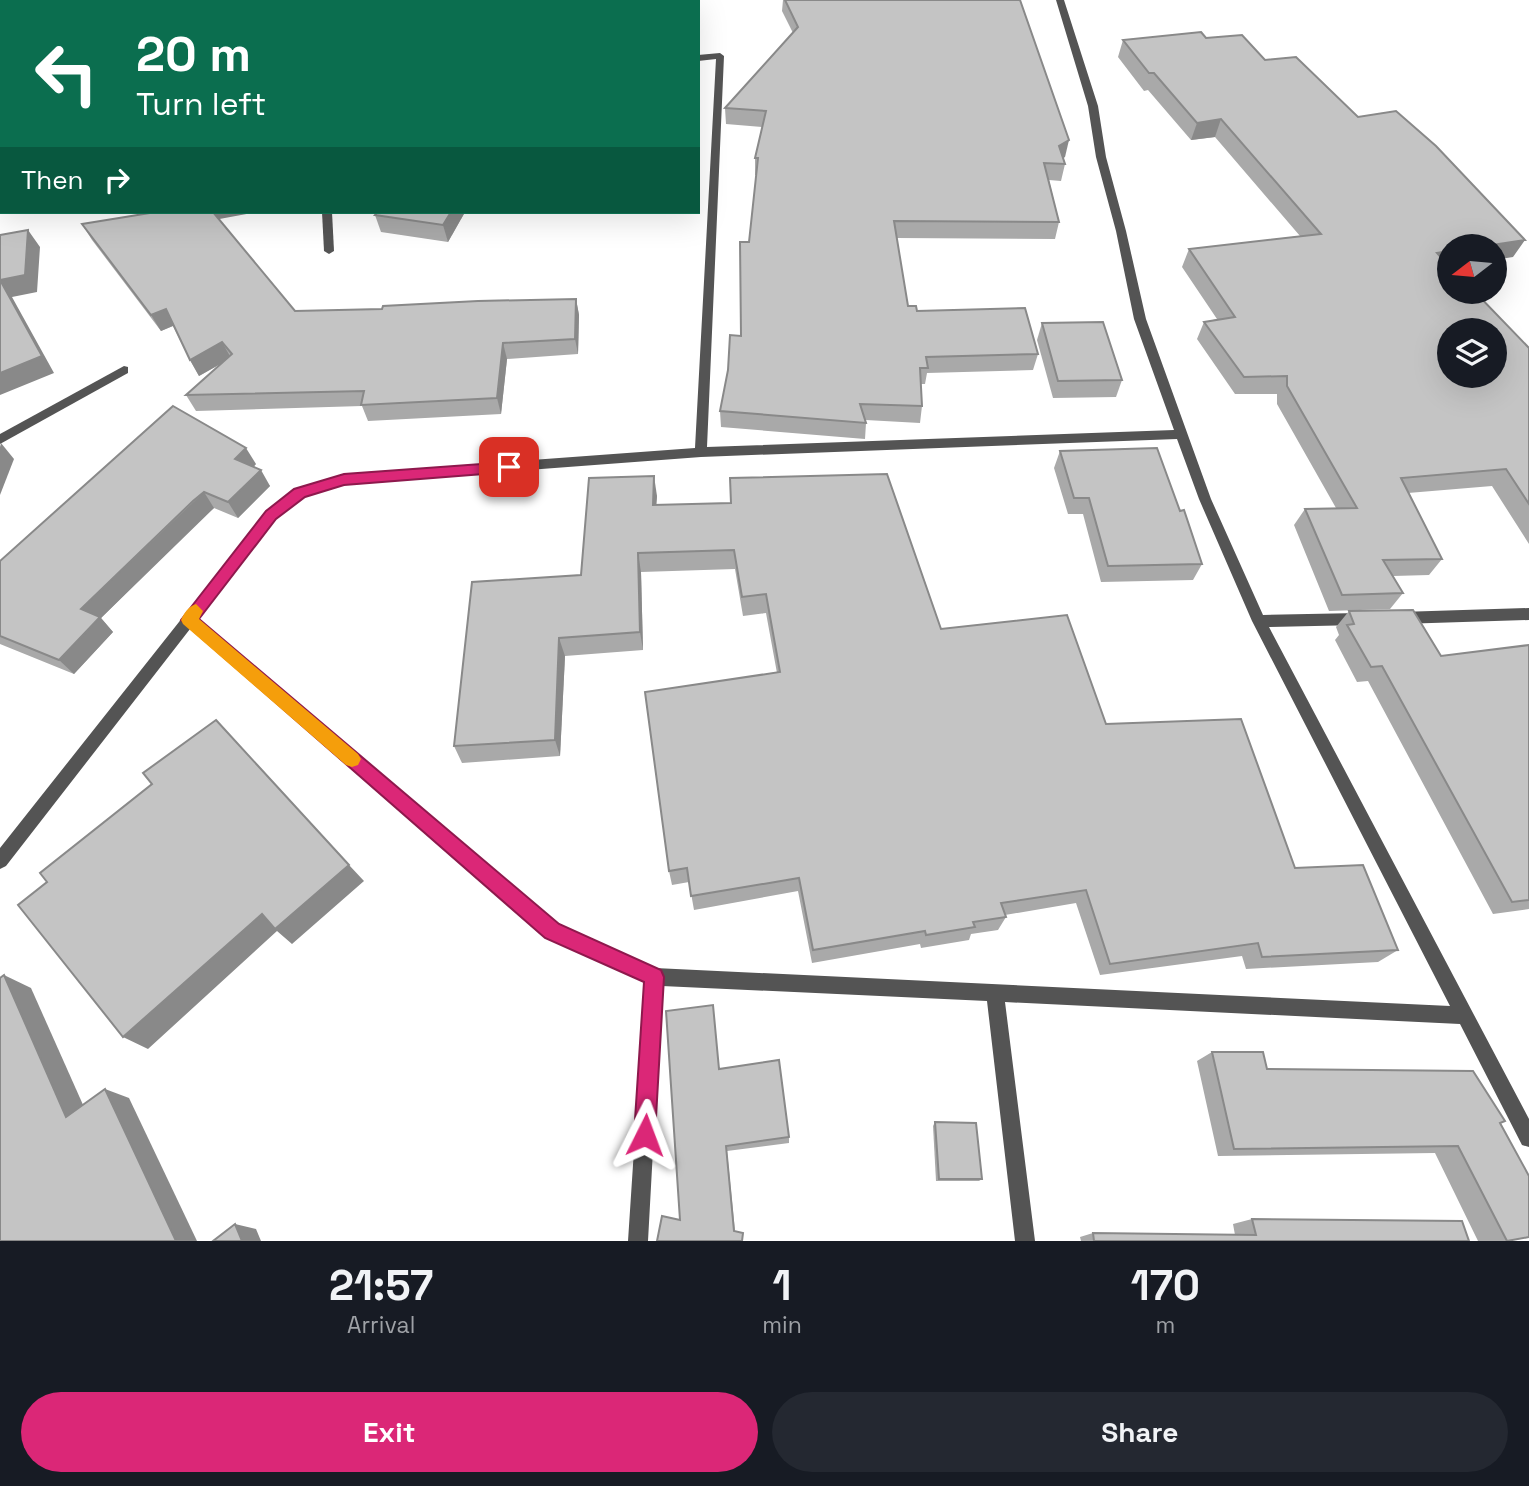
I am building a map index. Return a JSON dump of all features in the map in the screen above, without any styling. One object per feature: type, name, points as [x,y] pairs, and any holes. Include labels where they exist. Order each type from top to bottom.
[{"type":"street","points":[[1060,0],[1093,106],[1101,157],[1140,318],[1205,499],[1259,621],[1529,1139]]},
{"type":"street","points":[[700,58],[720,56],[701,452]]},
{"type":"street","points":[[327,214],[330,251]]},
{"type":"street","points":[[0,440],[124,370]]},
{"type":"street","points":[[0,861],[271,515],[299,493],[344,480],[701,452],[1181,434]]},
{"type":"street","points":[[1259,621],[1529,614]]},
{"type":"street","points":[[189,620],[552,931],[654,977],[1463,1015]]},
{"type":"street","points":[[638,1241],[654,977]]},
{"type":"street","points":[[995,992],[1025,1241]]},
{"type":"building","points":[[785,0],[1020,0],[1069,140],[1059,146],[1065,164],[1044,163],[1059,222],[894,221],[908,306],[916,306],[917,311],[1025,308],[1038,354],[926,357],[928,368],[920,368],[922,406],[860,404],[866,423],[720,411],[728,370],[730,335],[741,336],[740,242],[749,242],[758,158],[755,158],[766,111],[725,108],[798,27]]},
{"type":"building","points":[[1201,32],[1206,38],[1242,35],[1265,60],[1296,57],[1358,117],[1396,111],[1436,146],[1525,240],[1507,243],[1507,234],[1437,234],[1437,304],[1487,304],[1500,318],[1437,318],[1437,388],[1507,388],[1507,325],[1529,348],[1529,504],[1506,469],[1401,478],[1442,559],[1383,560],[1403,593],[1342,595],[1305,509],[1357,508],[1287,386],[1287,376],[1244,377],[1204,322],[1235,317],[1189,249],[1321,234],[1221,119],[1197,123],[1154,73],[1149,73],[1123,40]]},
{"type":"building","points":[[144,214],[215,214],[295,311],[382,309],[383,306],[478,301],[576,299],[575,339],[503,343],[497,398],[361,405],[364,391],[186,395],[232,354],[222,342],[190,360],[166,309],[151,315],[82,224]]},
{"type":"building","points":[[376,214],[450,214],[443,225]]},
{"type":"building","points":[[28,230],[25,275],[0,280],[0,235]]},
{"type":"building","points":[[0,280],[42,356],[0,373]]},
{"type":"building","points":[[1103,322],[1122,380],[1058,381],[1042,323]]},
{"type":"building","points":[[173,406],[246,448],[235,459],[261,470],[228,502],[204,492],[193,501],[81,609],[100,617],[59,660],[0,636],[0,561]]},
{"type":"building","points":[[1157,448],[1180,511],[1184,510],[1202,564],[1108,566],[1089,498],[1074,498],[1060,451]]},
{"type":"building","points":[[887,474],[941,629],[1067,615],[1106,724],[1241,719],[1295,868],[1363,865],[1398,950],[1262,957],[1258,943],[1110,964],[1086,890],[1001,903],[1006,917],[973,922],[975,927],[926,935],[925,931],[813,950],[799,878],[691,896],[687,868],[669,871],[645,692],[780,672],[766,594],[742,597],[734,550],[638,553],[640,632],[559,638],[555,740],[454,746],[472,582],[581,575],[589,478],[654,476],[653,505],[731,503],[730,478]]},
{"type":"building","points":[[1413,610],[1441,656],[1529,645],[1529,900],[1512,902],[1382,666],[1371,667],[1347,625],[1354,624],[1349,611]]},
{"type":"building","points":[[216,720],[349,865],[275,929],[262,914],[123,1037],[18,905],[47,882],[40,873],[152,784],[143,773]]},
{"type":"building","points":[[4,975],[66,1117],[105,1089],[176,1241],[0,1241],[0,978]]},
{"type":"building","points":[[713,1005],[719,1069],[779,1060],[789,1137],[726,1146],[734,1231],[743,1233],[742,1241],[657,1241],[662,1216],[680,1220],[666,1011]]},
{"type":"building","points":[[1212,1052],[1263,1052],[1267,1069],[1473,1071],[1505,1121],[1500,1123],[1529,1176],[1529,1237],[1507,1241],[1458,1146],[1234,1149]]},
{"type":"building","points":[[935,1122],[976,1123],[982,1179],[939,1179]]},
{"type":"building","points":[[1252,1219],[1462,1221],[1469,1241],[1094,1241],[1093,1233],[1256,1235]]},
{"type":"building","points":[[235,1224],[242,1241],[213,1241]]},
{"type":"slow traffic","points":[[196,611],[189,620],[352,759]]},
{"type":"route","points":[[509,467],[344,480],[299,493],[271,515],[189,620],[552,931],[654,977],[645,1135]]}]
